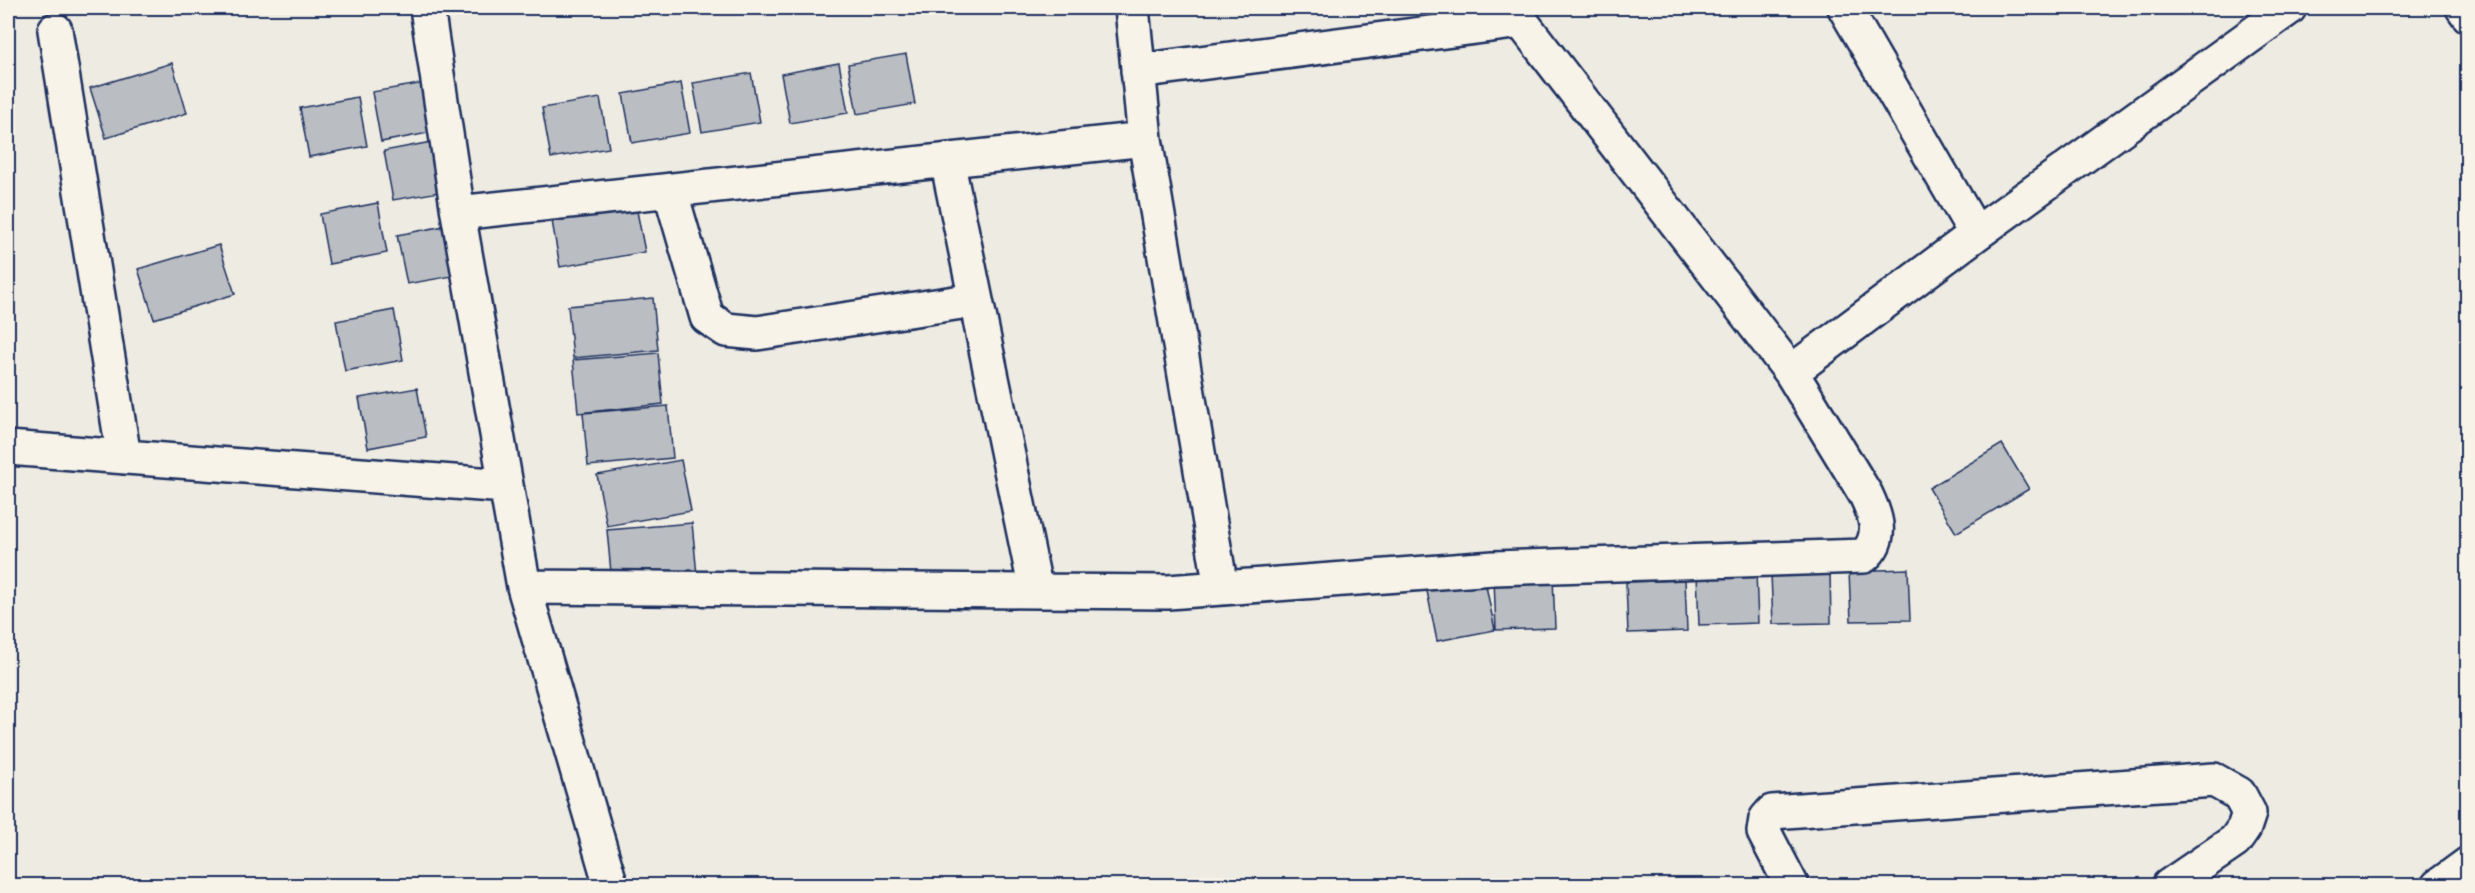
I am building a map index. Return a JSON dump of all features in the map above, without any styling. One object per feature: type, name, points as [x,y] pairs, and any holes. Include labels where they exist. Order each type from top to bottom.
[{"type":"street","points":[[427,8],[458,213],[524,587],[611,885]]},
{"type":"street","points":[[1132,8],[1145,139],[1221,588]]},
{"type":"street","points":[[1845,8],[1976,234]]},
{"type":"street","points":[[1791,372],[1976,234],[2289,8]]},
{"type":"street","points":[[2463,8],[2468,15]]},
{"type":"street","points":[[524,587],[1168,592],[1494,568],[1864,556],[1872,549],[1876,538],[1876,516],[1866,495],[1791,372],[1516,14],[1138,71]]},
{"type":"street","points":[[55,30],[124,457]]},
{"type":"street","points":[[458,213],[1145,139]]},
{"type":"street","points":[[947,160],[1036,591]]},
{"type":"street","points":[[670,190],[706,317],[726,330],[757,333],[975,300]]},
{"type":"street","points":[[8,448],[506,486]]},
{"type":"street","points":[[1792,885],[1764,832],[1766,819],[1772,812],[2214,780],[2239,794],[2249,813],[2244,828],[2235,841],[2169,885]]},
{"type":"street","points":[[2438,885],[2468,864]]},
{"type":"building","points":[[906,54],[915,104],[857,114],[848,64]]},
{"type":"building","points":[[172,63],[187,113],[106,138],[90,88]]},
{"type":"building","points":[[839,63],[848,113],[790,123],[781,74]]},
{"type":"building","points":[[751,73],[760,122],[702,132],[693,83]]},
{"type":"building","points":[[430,82],[439,131],[381,142],[372,92]]},
{"type":"building","points":[[681,83],[690,133],[632,143],[623,94]]},
{"type":"building","points":[[358,97],[367,146],[309,157],[300,108]]},
{"type":"building","points":[[600,98],[609,148],[551,158],[542,108]]},
{"type":"building","points":[[442,140],[451,190],[393,200],[384,151]]},
{"type":"building","points":[[635,201],[645,252],[560,267],[551,215]]},
{"type":"building","points":[[378,203],[387,253],[329,264],[320,214]]},
{"type":"building","points":[[455,224],[464,274],[407,284],[397,235]]},
{"type":"building","points":[[219,245],[235,294],[154,319],[138,269]]},
{"type":"building","points":[[653,298],[658,350],[573,358],[568,306]]},
{"type":"building","points":[[394,310],[403,360],[345,371],[336,321]]},
{"type":"building","points":[[658,353],[663,404],[578,413],[573,360]]},
{"type":"building","points":[[417,388],[426,437],[368,448],[359,398]]},
{"type":"building","points":[[668,406],[673,458],[588,466],[583,413]]},
{"type":"building","points":[[2002,444],[2029,489],[1956,533],[1929,488]]},
{"type":"building","points":[[681,460],[691,511],[607,526],[597,475]]},
{"type":"building","points":[[692,523],[697,575],[612,583],[607,530]]},
{"type":"building","points":[[1908,569],[1910,620],[1851,621],[1849,571]]},
{"type":"building","points":[[1830,572],[1831,623],[1773,624],[1771,574]]},
{"type":"building","points":[[1756,573],[1758,623],[1699,625],[1697,574]]},
{"type":"building","points":[[1553,577],[1555,628],[1496,630],[1494,579]]},
{"type":"building","points":[[1685,580],[1687,631],[1628,633],[1626,582]]},
{"type":"building","points":[[1485,581],[1495,630],[1437,641],[1427,591]]}]
